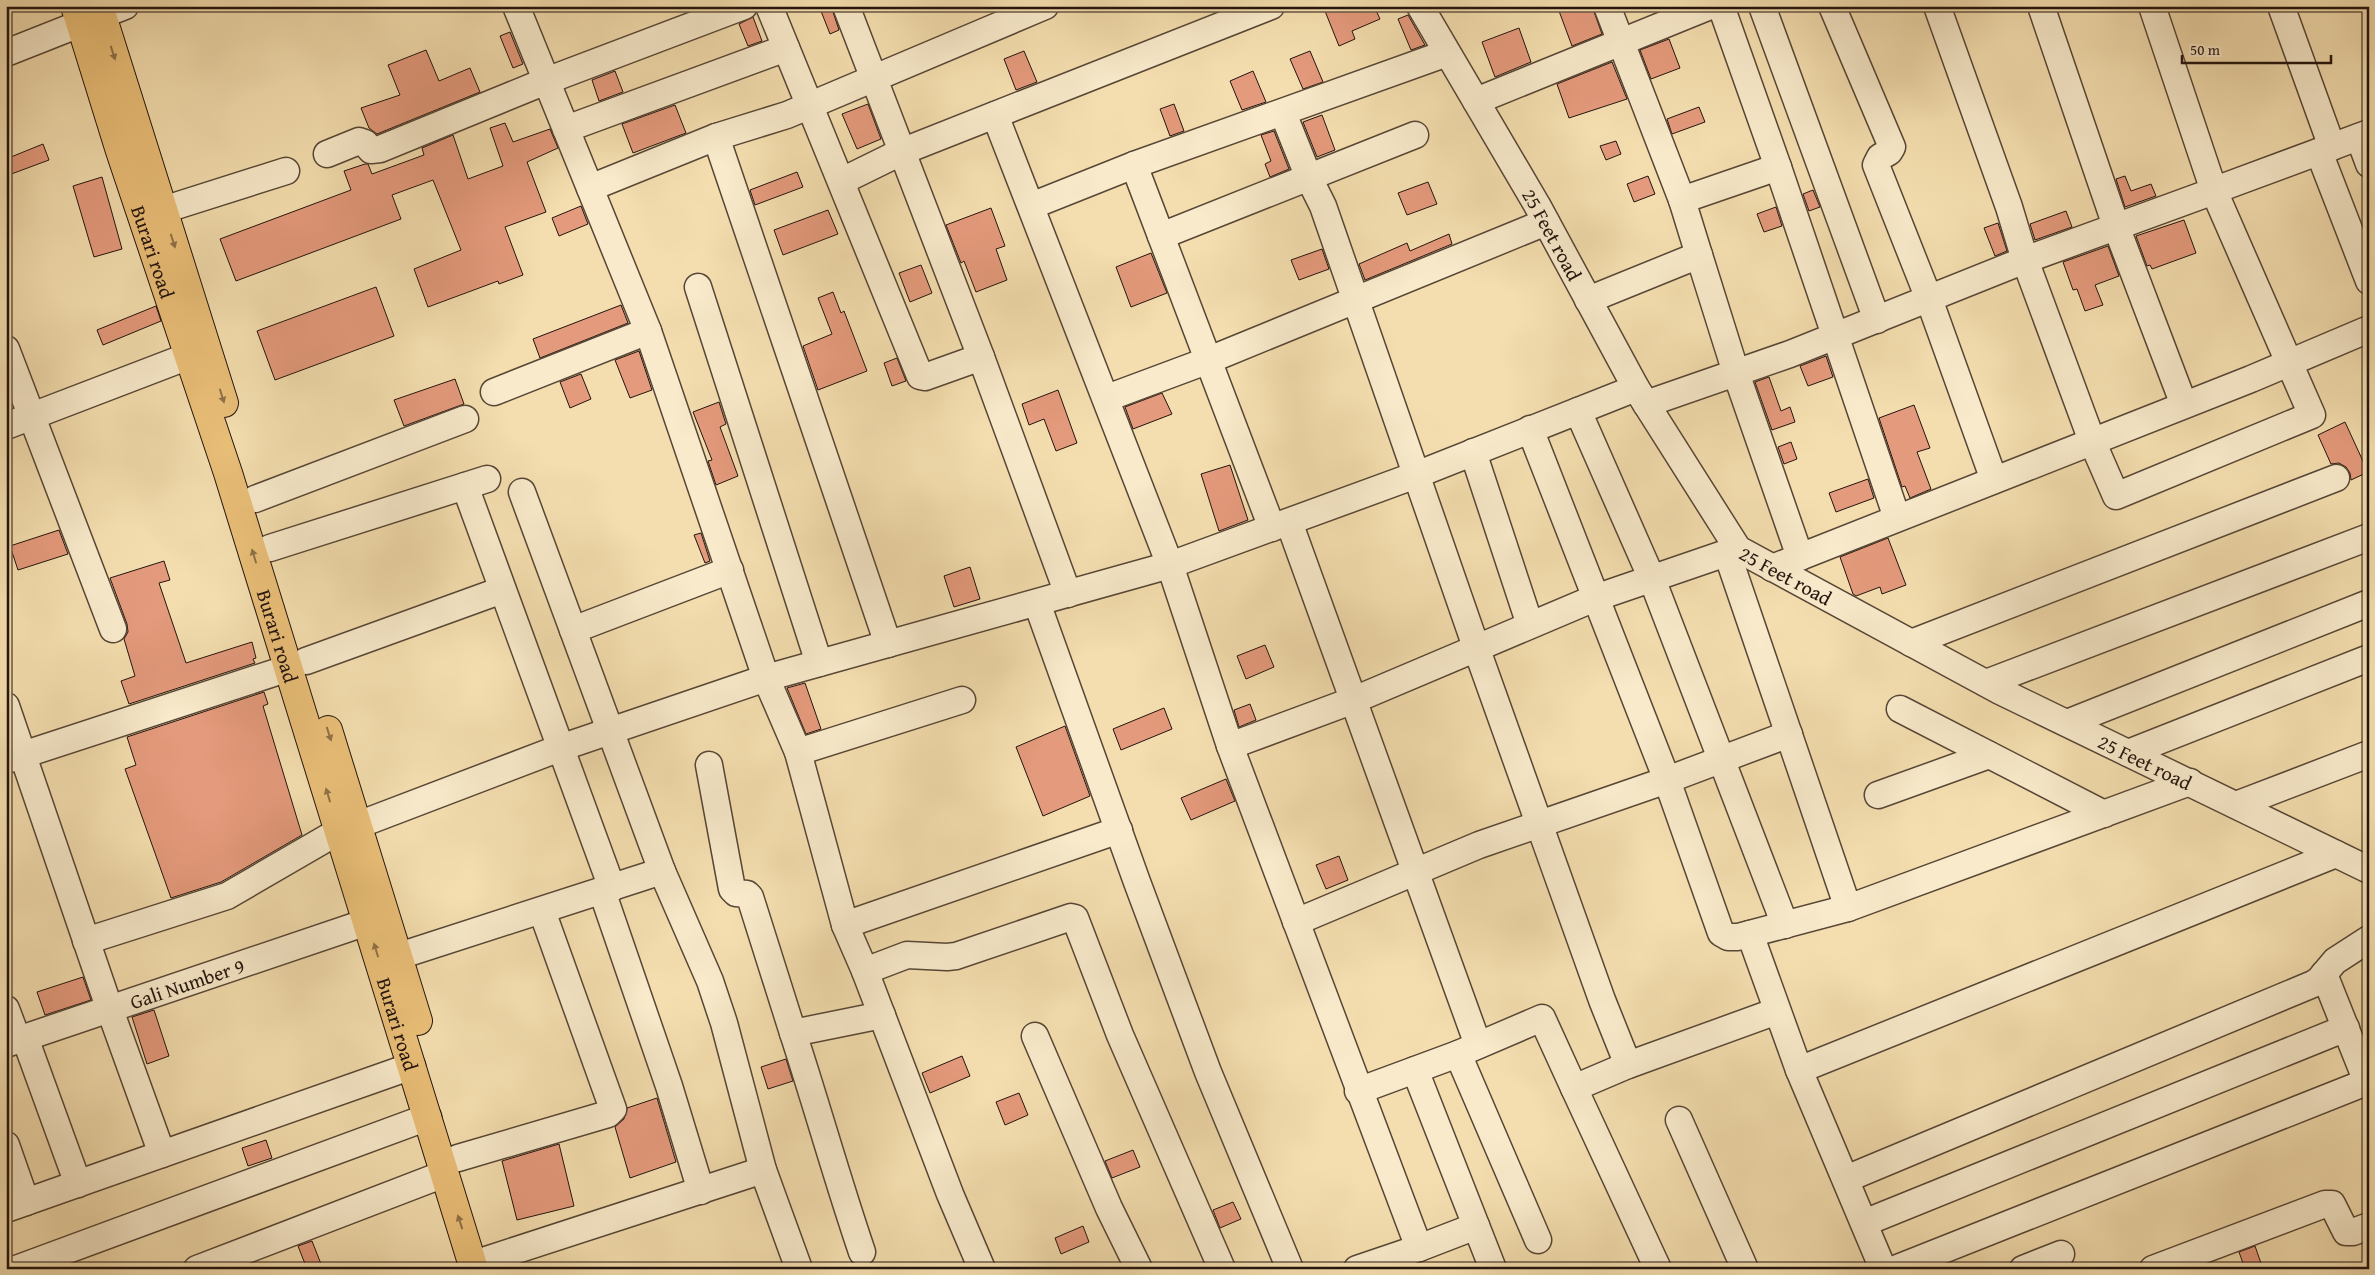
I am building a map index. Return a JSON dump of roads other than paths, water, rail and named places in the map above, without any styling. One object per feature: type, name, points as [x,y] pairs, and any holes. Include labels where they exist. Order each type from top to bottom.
[{"type":"main road","name":"Burari road","points":[[96,11],[163,210],[228,473],[297,664],[348,828],[399,956],[451,1166],[480,1266]]},
{"type":"main road","name":"Burari road","points":[[96,11],[120,151],[254,499],[270,548],[297,664]]},
{"type":"main road","name":"Burari road","points":[[348,828],[367,922],[428,1117],[451,1166]]},
{"type":"street","points":[[516,6],[648,331],[766,678],[798,752],[845,926],[865,971],[950,1194],[982,1269]]},
{"type":"street","points":[[328,154],[359,141],[365,143],[371,150],[380,149],[546,81],[744,6]]},
{"type":"street","points":[[768,6],[842,181],[920,376],[925,377],[981,357]]},
{"type":"street","points":[[846,6],[981,357],[1068,594]]},
{"type":"street","points":[[590,188],[716,137],[810,106],[1045,6]]},
{"type":"street","points":[[842,181],[901,152],[1271,6]]},
{"type":"street","name":"25 Feet road","points":[[1420,6],[1546,222],[1641,396],[1732,551],[1772,568],[1986,683],[2236,805],[2356,860]]},
{"type":"street","points":[[1607,6],[1682,200],[1736,373],[1800,556]]},
{"type":"street","points":[[1476,101],[1710,6]]},
{"type":"street","points":[[1721,6],[1778,166],[1896,518]]},
{"type":"street","points":[[1762,6],[1877,320]]},
{"type":"street","points":[[1832,6],[1892,147],[1889,152],[1880,156],[1876,165],[1929,299],[1994,480]]},
{"type":"street","points":[[1937,6],[2009,207],[2025,260],[2092,441],[2116,496],[2312,415],[2214,191],[2152,6]]},
{"type":"street","points":[[2041,6],[2116,226],[2184,405]]},
{"type":"street","points":[[2281,6],[2369,281]]},
{"type":"street","points":[[6,53],[96,11]]},
{"type":"street","points":[[566,130],[786,48]]},
{"type":"street","points":[[1031,206],[1134,165],[1447,53]]},
{"type":"street","points":[[1283,113],[1309,178],[1323,206],[1476,648],[1602,1000],[1628,1065]]},
{"type":"street","points":[[995,115],[1170,565],[1230,746],[1358,1091],[1419,1248]]},
{"type":"street","points":[[1161,236],[1415,135]]},
{"type":"street","points":[[86,942],[226,896],[348,828],[560,748],[766,678],[1170,565],[1416,474],[1578,411],[1736,373],[1834,337],[2025,260],[2364,135],[2369,164]]},
{"type":"street","points":[[716,137],[888,644]]},
{"type":"street","points":[[1134,165],[1209,360],[1354,700],[1414,872],[1468,1049],[1538,1240]]},
{"type":"street","points":[[1682,200],[1778,166]]},
{"type":"street","points":[[163,210],[286,171]]},
{"type":"street","points":[[1106,398],[1209,360],[1546,222]]},
{"type":"street","points":[[1588,300],[1699,255]]},
{"type":"street","points":[[698,287],[819,663]]},
{"type":"street","points":[[1772,568],[2184,405],[2369,329]]},
{"type":"street","points":[[494,392],[648,331]]},
{"type":"street","points":[[6,349],[113,629]]},
{"type":"street","points":[[6,426],[198,353]]},
{"type":"street","points":[[1578,411],[1652,579],[1784,925]]},
{"type":"street","points":[[254,499],[465,419]]},
{"type":"street","points":[[1530,429],[1667,780],[1718,927],[1721,933],[1728,937],[1750,934],[1848,908],[2190,782]]},
{"type":"street","points":[[1473,452],[1530,625]]},
{"type":"street","points":[[1911,642],[2336,478]]},
{"type":"street","points":[[270,548],[476,482],[502,590],[560,748],[607,889],[701,1191]]},
{"type":"street","points":[[522,492],[662,871],[710,981],[724,1023],[763,1170],[799,1269]]},
{"type":"street","points":[[1986,683],[2369,537]]},
{"type":"street","points":[[1230,746],[1354,700],[1595,598],[1732,551],[1789,734],[1848,908]]},
{"type":"street","points":[[572,630],[730,570]]},
{"type":"street","points":[[14,757],[297,664],[502,590]]},
{"type":"street","points":[[1037,603],[1208,1072],[1290,1269]]},
{"type":"street","points":[[2067,723],[2369,603]]},
{"type":"street","points":[[2128,753],[2369,658]]},
{"type":"street","points":[[798,752],[962,700]]},
{"type":"street","points":[[6,706],[14,757],[86,942],[162,1154]]},
{"type":"street","points":[[1900,709],[2104,814]]},
{"type":"street","points":[[1296,922],[1479,845],[1667,780],[1789,734]]},
{"type":"street","points":[[2236,805],[2369,754]]},
{"type":"street","points":[[1878,795],[1989,755]]},
{"type":"street","points":[[709,765],[732,889],[736,893],[747,894],[750,897],[835,1172],[862,1252]]},
{"type":"street","points":[[845,926],[1119,830]]},
{"type":"street","points":[[1799,1070],[2356,860]]},
{"type":"street","points":[[399,956],[662,871]]},
{"type":"street","points":[[197,1269],[451,1166],[608,1114],[613,1109],[542,911]]},
{"type":"street","points":[[865,971],[907,955],[956,956],[1071,917],[1075,918],[1120,1035],[1222,1269]]},
{"type":"street","name":"Gali Number 9","points":[[16,1041],[367,922]]},
{"type":"street","points":[[1750,934],[1799,1070],[1883,1269]]},
{"type":"street","points":[[1846,1179],[2312,984],[2324,974],[2335,960],[2369,939]]},
{"type":"street","points":[[1895,1269],[2368,1082],[2324,974]]},
{"type":"street","points":[[6,1009],[16,1041],[78,1184]]},
{"type":"street","points":[[1574,1088],[1628,1065],[1777,1011]]},
{"type":"street","points":[[793,1033],[882,1015]]},
{"type":"street","points":[[1358,1091],[1468,1049],[1542,1018],[1658,1269]]},
{"type":"street","points":[[1864,1223],[2346,1028]]},
{"type":"street","points":[[1036,1036],[1109,1208],[1137,1268]]},
{"type":"street","points":[[6,1145],[16,1205],[412,1066]]},
{"type":"street","points":[[1415,1070],[1493,1269]]},
{"type":"street","points":[[16,1269],[428,1117]]},
{"type":"street","points":[[1679,1120],[1745,1269]]},
{"type":"street","points":[[480,1266],[763,1170]]},
{"type":"street","points":[[2153,1269],[2325,1204],[2332,1204],[2346,1232],[2353,1232],[2369,1226]]},
{"type":"street","points":[[1357,1269],[1476,1226]]},
{"type":"street","points":[[2023,1269],[2061,1254]]}]
